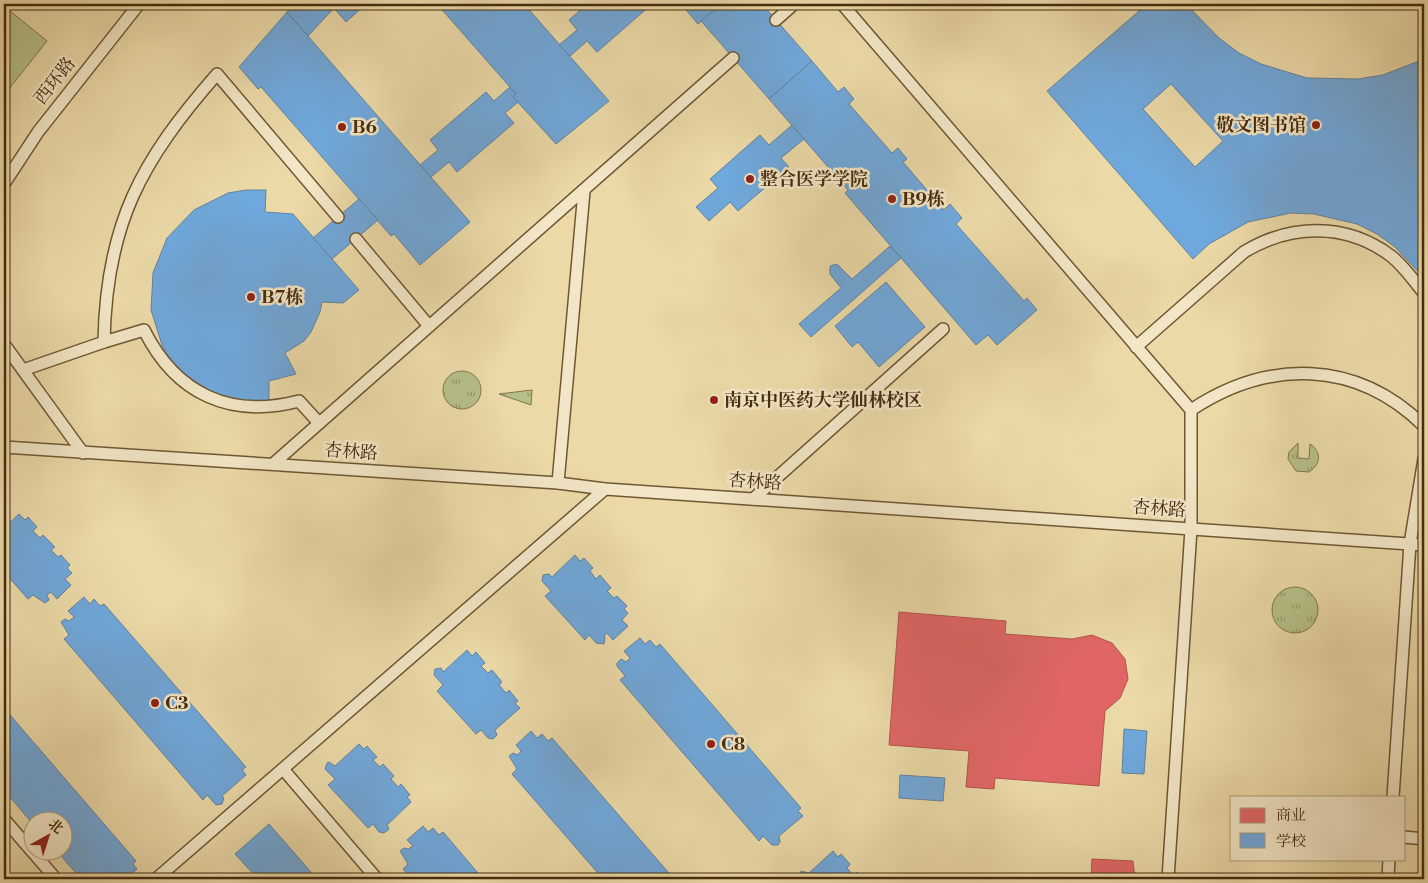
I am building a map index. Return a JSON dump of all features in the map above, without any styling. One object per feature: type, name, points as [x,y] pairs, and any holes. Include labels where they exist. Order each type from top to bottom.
[{"type":"lane","name":"西环路","points":[[4,184],[38,132],[139,4]]},
{"type":"lane","points":[[776,20],[794,4]]},
{"type":"lane","points":[[842,4],[1191,410],[1191,529],[1168,879]]},
{"type":"lane","points":[[273,464],[733,58]]},
{"type":"lane","points":[[104,342],[104,307],[109,273],[117,238],[128,205],[156,151],[173,126],[217,74],[338,217]]},
{"type":"lane","points":[[558,484],[584,191]]},
{"type":"lane","points":[[1136,346],[1244,252],[1261,242],[1299,230],[1338,232],[1375,246],[1405,270],[1424,293]]},
{"type":"lane","points":[[356,239],[429,326]]},
{"type":"lane","points":[[753,499],[943,329]]},
{"type":"lane","points":[[23,370],[144,330],[158,354],[175,375],[205,396],[223,403],[252,408],[281,406],[299,401],[319,423]]},
{"type":"lane","points":[[4,344],[83,453]]},
{"type":"lane","points":[[1191,410],[1212,396],[1244,383],[1285,374],[1311,374],[1355,382],[1376,391],[1395,402],[1424,426]]},
{"type":"lane","name":"杏林路","points":[[4,447],[273,464],[605,489],[1424,545]]},
{"type":"lane","points":[[1393,796],[1410,544],[1424,459]]},
{"type":"lane","points":[[156,879],[605,489]]},
{"type":"lane","points":[[283,769],[377,879]]},
{"type":"lane","points":[[4,819],[56,879]]},
{"type":"lane","points":[[1406,837],[1424,839]]},
{"type":"lane","points":[[1388,879],[1389,860]]},
{"type":"green space","points":[[4,6],[47,41],[4,95]]},
{"type":"green space","points":[[462,371],[475,377],[481,390],[475,403],[462,409],[449,403],[443,390],[449,377]]},
{"type":"green space","points":[[532,390],[531,405],[499,394]]},
{"type":"green space","points":[[1298,443],[1298,458],[1309,459],[1310,444],[1317,451],[1318,462],[1309,472],[1296,471],[1288,459],[1289,452]]},
{"type":"green space","points":[[1295,587],[1308,591],[1314,597],[1318,610],[1314,623],[1308,629],[1295,633],[1282,629],[1276,623],[1272,610],[1276,597],[1282,591]]},
{"type":"building: 商业","points":[[899,612],[1006,621],[1005,634],[1072,639],[1092,635],[1112,643],[1125,659],[1128,679],[1120,698],[1105,711],[1099,786],[995,778],[994,789],[966,787],[969,751],[889,745]]},
{"type":"building: 商业","points":[[1092,859],[1133,861],[1135,879],[1091,879]]},
{"type":"building: 学校","points":[[295,4],[366,4],[346,22],[334,8],[308,36],[287,12]]},
{"type":"building: 学校","points":[[437,4],[524,4],[609,101],[556,144],[513,97],[516,94]]},
{"type":"building: 学校","points":[[587,4],[652,4],[597,52],[587,41],[570,56],[559,45],[577,30],[569,20]]},
{"type":"building: 学校","points":[[681,4],[722,4],[698,24]]},
{"type":"building: 学校","points":[[722,4],[762,4],[812,61],[769,99],[701,21]]},
{"type":"building: 学校","name":"敬文图书馆","points":[[1147,4],[1186,4],[1219,38],[1239,53],[1261,64],[1307,78],[1358,79],[1383,75],[1424,59],[1424,278],[1395,247],[1377,234],[1357,224],[1314,214],[1291,213],[1248,222],[1209,244],[1193,259],[1047,91]],"holes":[[[1171,84],[1223,141],[1195,167],[1143,109]]]},
{"type":"building: 学校","name":"B6","points":[[287,12],[470,222],[420,265],[394,234],[391,236],[261,87],[258,89],[239,67]]},
{"type":"building: 学校","name":"B9栋","points":[[812,61],[838,92],[844,87],[854,99],[849,104],[892,153],[898,148],[907,159],[903,162],[944,210],[950,204],[962,218],[956,224],[1024,301],[1027,298],[1037,310],[997,345],[988,335],[976,345],[845,193],[848,190],[769,99]]},
{"type":"building: 学校","points":[[510,87],[516,94],[513,97],[518,102],[505,113],[514,123],[457,172],[449,162],[431,177],[420,165],[438,150],[430,140],[486,92],[494,101]]},
{"type":"building: 学校","points":[[792,125],[804,139],[781,158],[789,167],[738,211],[730,202],[709,221],[696,207],[718,188],[710,179],[760,135],[769,145]]},
{"type":"building: 学校","name":"B7栋","points":[[246,190],[266,190],[265,212],[293,214],[359,290],[343,303],[322,302],[320,312],[311,332],[304,341],[285,353],[296,374],[269,381],[269,404],[232,401],[198,386],[171,361],[162,345],[151,310],[153,273],[167,238],[194,210],[228,193]]},
{"type":"building: 学校","points":[[359,199],[378,220],[332,259],[313,238]]},
{"type":"building: 学校","points":[[890,246],[901,258],[811,337],[799,324],[841,288],[830,274],[830,266],[837,264],[852,279]]},
{"type":"building: 学校","points":[[886,282],[925,327],[879,367],[858,342],[852,347],[835,326]]},
{"type":"building: 学校","points":[[19,514],[25,520],[28,517],[37,527],[33,531],[40,538],[43,535],[55,547],[51,550],[58,557],[61,555],[70,565],[67,568],[72,573],[65,579],[71,585],[57,599],[51,592],[47,595],[49,600],[45,603],[33,595],[28,599],[4,572],[4,528]]},
{"type":"building: 学校","points":[[575,555],[580,561],[584,558],[593,568],[590,571],[596,579],[600,575],[611,588],[607,591],[614,598],[617,596],[627,606],[624,609],[628,613],[622,620],[628,626],[613,640],[607,633],[604,636],[604,644],[596,643],[589,635],[585,640],[545,596],[551,591],[542,581],[543,575],[549,574],[552,577]]},
{"type":"building: 学校","name":"C3","points":[[84,597],[90,604],[94,599],[100,606],[104,604],[246,767],[242,770],[246,775],[222,796],[224,798],[222,804],[216,805],[207,795],[203,800],[64,639],[69,635],[61,622],[65,619],[69,621],[74,617],[68,611]]},
{"type":"building: 学校","name":"C8","points":[[640,638],[645,644],[650,640],[656,647],[660,644],[801,808],[798,811],[803,816],[779,836],[780,842],[778,845],[772,845],[763,836],[759,841],[620,680],[625,676],[617,666],[617,663],[621,659],[626,662],[630,658],[624,651]]},
{"type":"building: 学校","points":[[467,650],[472,656],[476,652],[485,663],[481,666],[488,673],[492,670],[502,682],[499,685],[506,693],[509,690],[518,701],[515,703],[520,708],[495,730],[497,735],[493,739],[488,738],[481,730],[476,734],[437,691],[443,685],[434,675],[435,669],[441,668],[443,672]]},
{"type":"building: 学校","points":[[4,708],[136,861],[133,864],[137,869],[126,879],[81,879],[65,860],[72,860],[72,810],[22,811],[4,790]]},
{"type":"building: 学校","points":[[1124,729],[1147,731],[1144,774],[1122,773]]},
{"type":"building: 学校","points":[[531,731],[537,738],[542,734],[548,741],[552,738],[674,879],[603,879],[512,774],[517,769],[509,756],[513,753],[518,755],[521,751],[516,745]]},
{"type":"building: 学校","points":[[359,744],[364,749],[367,746],[377,757],[373,760],[380,767],[383,764],[394,776],[391,779],[398,787],[401,784],[410,795],[407,797],[411,802],[387,825],[389,829],[384,833],[379,832],[373,824],[368,828],[328,785],[335,779],[325,769],[327,763],[329,762],[335,766]]},
{"type":"building: 学校","points":[[900,775],[945,778],[943,801],[899,798]]},
{"type":"building: 学校","points":[[269,824],[317,879],[258,879],[235,854]]},
{"type":"building: 学校","points":[[423,826],[428,832],[433,828],[439,835],[443,832],[483,879],[412,879],[403,869],[408,864],[400,851],[413,846],[407,840]]},
{"type":"building: 学校","points":[[833,851],[838,857],[841,854],[850,864],[847,868],[853,875],[857,872],[864,879],[800,878],[801,871],[809,873]]},
{"type":"place","name":"敬文图书馆","points":[[1316,125]]},
{"type":"place","name":"B6","points":[[342,127]]},
{"type":"place","name":"整合医学学院","points":[[750,179]]},
{"type":"place","name":"B9栋","points":[[892,199]]},
{"type":"place","name":"B7栋","points":[[251,297]]},
{"type":"place","name":"南京中医药大学仙林校区","points":[[714,400]]},
{"type":"place","name":"C3","points":[[155,703]]},
{"type":"place","name":"C8","points":[[711,744]]}]
